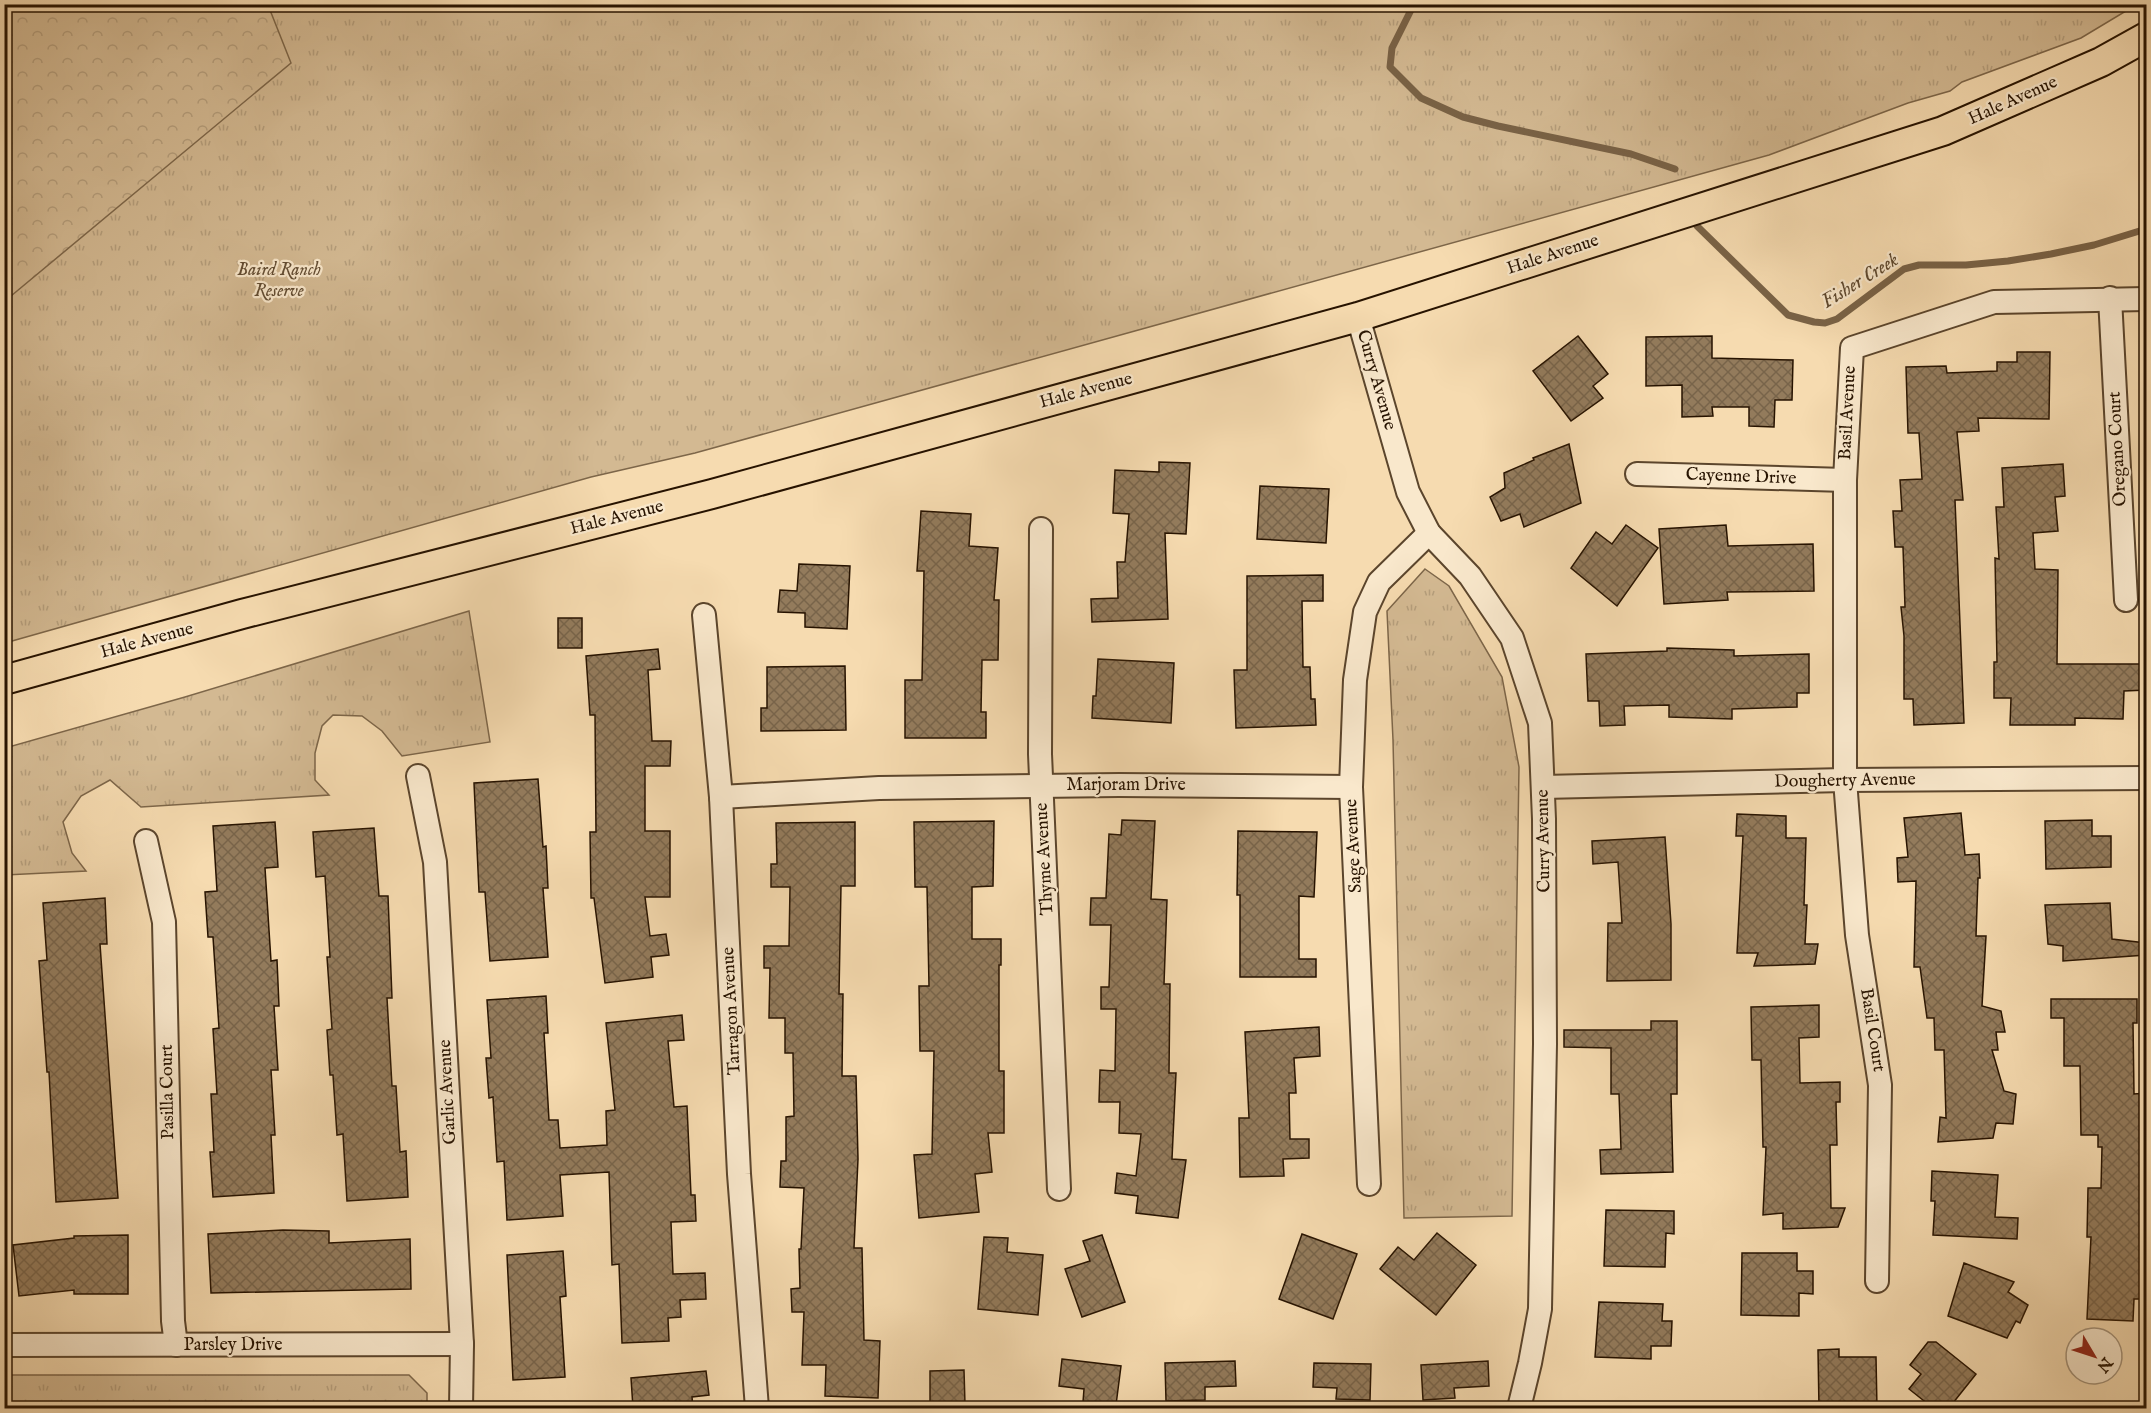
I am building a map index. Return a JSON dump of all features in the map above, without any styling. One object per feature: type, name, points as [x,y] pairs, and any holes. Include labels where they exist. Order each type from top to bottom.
[{"type":"main road","name":"Hale Avenue","points":[[4,680],[242,614],[724,491],[1358,317],[1943,131],[2101,62],[2146,37]]},
{"type":"street","name":"Oregano Court","points":[[2110,298],[2126,600]]},
{"type":"street","name":"Basil Avenue","points":[[1845,780],[1845,480],[1852,348],[1994,302],[2146,299]]},
{"type":"street","name":"Curry Avenue","points":[[1358,317],[1408,492],[1429,533],[1470,576],[1512,638],[1540,723],[1543,787],[1545,1044],[1540,1309],[1519,1408]]},
{"type":"street","name":"Cayenne Drive","points":[[1637,474],[1845,480]]},
{"type":"street","name":"Thyme Avenue","points":[[1041,529],[1042,785],[1059,1189]]},
{"type":"street","name":"Sage Avenue","points":[[1369,1184],[1351,786],[1355,680],[1365,612],[1379,582],[1429,533]]},
{"type":"street","name":"Tarragon Avenue","points":[[704,615],[721,797],[740,1174],[757,1408]]},
{"type":"street","name":"Garlic Avenue","points":[[418,776],[435,862],[462,1344],[461,1408]]},
{"type":"street","name":"Dougherty Avenue","points":[[1543,787],[1845,780],[2146,778]]},
{"type":"street","name":"Basil Court","points":[[1845,780],[1857,935],[1880,1085],[1877,1281]]},
{"type":"street","name":"Marjoram Drive","points":[[721,797],[879,788],[1042,785],[1351,786]]},
{"type":"street","name":"Pasilla Court","points":[[146,841],[164,922],[173,1320],[176,1345]]},
{"type":"street","name":"Parsley Drive","points":[[4,1345],[462,1344]]},
{"type":"green space","points":[[5,4],[268,5],[291,63],[5,301]]},
{"type":"green space","name":"Baird Ranch Reserve","points":[[5,5],[2136,5],[2081,38],[1962,82],[1950,91],[1908,103],[1769,155],[695,453],[591,477],[5,643]]},
{"type":"green space","points":[[1425,569],[1449,586],[1502,677],[1519,767],[1512,1216],[1404,1218],[1393,740],[1387,611]]},
{"type":"green space","points":[[469,611],[490,742],[402,756],[382,731],[362,716],[333,715],[322,726],[315,753],[315,780],[329,795],[141,807],[110,780],[81,796],[63,822],[72,853],[86,871],[5,875],[5,748],[185,697]]},
{"type":"green space","points":[[5,1375],[409,1375],[427,1393],[427,1408],[5,1408]]},
{"type":"building","points":[[1578,336],[1608,374],[1593,386],[1603,398],[1571,421],[1533,371]]},
{"type":"building","points":[[1712,336],[1712,358],[1793,360],[1792,400],[1775,400],[1774,427],[1749,426],[1749,407],[1712,407],[1713,416],[1682,417],[1682,385],[1646,386],[1646,337]]},
{"type":"building","points":[[2017,352],[2050,352],[2049,419],[1978,418],[1979,431],[1957,432],[1963,500],[1955,500],[1964,723],[1914,725],[1913,699],[1904,699],[1904,636],[1901,607],[1905,607],[1903,547],[1895,547],[1893,511],[1902,511],[1900,480],[1922,479],[1919,433],[1908,433],[1906,367],[1946,366],[1947,373],[1997,371],[1997,362],[2017,362]]},
{"type":"building","points":[[1569,444],[1581,503],[1524,527],[1520,514],[1501,521],[1490,497],[1505,488],[1504,473],[1534,460],[1533,458]]},
{"type":"building","points":[[1159,462],[1190,463],[1186,534],[1165,533],[1168,619],[1092,622],[1091,599],[1118,598],[1117,562],[1125,562],[1129,514],[1113,513],[1115,470],[1159,472]]},
{"type":"building","points":[[2063,464],[2065,496],[2055,497],[2058,531],[2033,533],[2035,569],[2058,570],[2057,664],[2146,664],[2146,690],[2124,691],[2123,719],[2075,718],[2075,725],[2010,725],[2011,698],[1994,698],[1994,662],[1997,662],[1995,558],[1999,559],[1996,507],[2004,507],[2002,468]]},
{"type":"building","points":[[1260,486],[1329,489],[1326,543],[1257,539]]},
{"type":"building","points":[[921,511],[971,514],[969,546],[998,548],[994,600],[999,600],[998,660],[982,660],[981,712],[986,712],[986,738],[905,738],[905,680],[922,680],[924,571],[917,571]]},
{"type":"building","points":[[1626,525],[1658,548],[1617,606],[1571,568],[1596,532],[1612,544]]},
{"type":"building","points":[[1726,525],[1728,546],[1813,544],[1814,591],[1727,592],[1728,600],[1664,604],[1659,529]]},
{"type":"building","points":[[799,564],[850,566],[847,629],[805,627],[805,613],[778,612],[780,590],[797,591]]},
{"type":"building","points":[[1323,575],[1323,601],[1302,601],[1303,667],[1310,667],[1311,699],[1315,699],[1316,725],[1236,728],[1234,670],[1247,670],[1247,576]]},
{"type":"building","points":[[558,618],[582,618],[582,648],[558,648]]},
{"type":"building","points":[[1667,648],[1734,650],[1734,656],[1809,654],[1809,693],[1797,693],[1797,707],[1732,709],[1732,719],[1669,717],[1669,705],[1624,706],[1625,725],[1600,726],[1599,701],[1588,701],[1586,654],[1667,651]]},
{"type":"building","points":[[658,649],[660,669],[648,670],[652,741],[671,741],[670,766],[645,766],[645,831],[670,831],[670,897],[645,897],[650,936],[666,934],[669,955],[651,957],[653,977],[605,983],[594,898],[591,898],[590,832],[596,832],[595,715],[590,715],[586,656]]},
{"type":"building","points":[[1098,659],[1174,663],[1171,723],[1092,718]]},
{"type":"building","points":[[845,666],[846,730],[761,731],[761,708],[767,708],[767,667]]},
{"type":"building","points":[[538,779],[543,847],[546,846],[548,888],[543,888],[548,957],[490,961],[485,892],[479,892],[474,783]]},
{"type":"building","points":[[1961,813],[1965,855],[1979,854],[1980,878],[1978,878],[1976,936],[1986,936],[1982,1006],[2001,1011],[2005,1032],[1996,1032],[1998,1050],[1992,1050],[2004,1091],[2016,1094],[2013,1124],[1996,1123],[1993,1138],[1938,1142],[1940,1117],[1946,1118],[1944,1050],[1935,1050],[1934,1018],[1927,1018],[1920,967],[1914,967],[1916,881],[1898,882],[1897,858],[1908,857],[1904,818]]},
{"type":"building","points":[[1737,814],[1786,816],[1786,838],[1806,838],[1805,944],[1818,944],[1815,964],[1754,966],[1758,953],[1737,953],[1743,836],[1736,836]]},
{"type":"building","points":[[1122,820],[1155,821],[1151,899],[1167,900],[1164,984],[1170,984],[1169,1073],[1176,1073],[1172,1159],[1186,1160],[1178,1218],[1136,1213],[1138,1196],[1115,1193],[1117,1173],[1136,1176],[1141,1134],[1119,1133],[1120,1102],[1099,1102],[1100,1070],[1115,1071],[1116,1009],[1101,1009],[1101,987],[1109,987],[1111,925],[1090,925],[1091,898],[1106,898],[1109,834],[1121,835]]},
{"type":"building","points":[[2092,820],[2092,836],[2111,836],[2111,867],[2046,869],[2045,821]]},
{"type":"building","points":[[994,821],[993,886],[972,887],[972,939],[1001,939],[999,1071],[1004,1071],[1004,1133],[988,1133],[992,1172],[975,1174],[979,1212],[919,1218],[914,1155],[932,1154],[934,1051],[920,1051],[919,986],[929,986],[927,887],[915,887],[914,822]]},
{"type":"building","points":[[275,822],[278,867],[265,868],[271,961],[277,960],[279,1006],[274,1006],[278,1070],[271,1070],[275,1135],[271,1135],[274,1193],[213,1197],[210,1152],[214,1152],[211,1094],[217,1094],[213,1029],[219,1028],[213,937],[208,937],[205,892],[217,891],[213,826]]},
{"type":"building","points":[[855,822],[855,886],[841,886],[839,994],[843,994],[842,1076],[856,1076],[858,1159],[854,1248],[862,1248],[864,1340],[880,1341],[878,1398],[825,1396],[826,1365],[802,1365],[804,1312],[792,1312],[791,1289],[800,1288],[799,1249],[801,1249],[804,1188],[780,1187],[781,1161],[786,1161],[786,1117],[794,1116],[793,1053],[785,1053],[785,1018],[769,1018],[770,968],[764,968],[764,946],[789,946],[790,887],[771,887],[771,864],[777,864],[776,823]]},
{"type":"building","points":[[374,828],[379,896],[388,896],[392,998],[387,998],[392,1086],[396,1086],[400,1152],[406,1151],[408,1197],[347,1201],[343,1134],[337,1135],[333,1075],[330,1075],[327,1030],[332,1029],[325,876],[316,877],[313,832]]},
{"type":"building","points":[[1238,831],[1317,832],[1314,897],[1299,896],[1299,959],[1316,959],[1316,977],[1240,977],[1240,895],[1237,895]]},
{"type":"building","points":[[1665,837],[1671,924],[1671,980],[1607,981],[1608,923],[1622,923],[1618,862],[1593,864],[1592,841]]},
{"type":"building","points":[[105,898],[107,944],[100,944],[118,1198],[56,1202],[49,1072],[47,1072],[39,961],[47,960],[43,903]]},
{"type":"building","points":[[2110,903],[2112,939],[2146,943],[2146,955],[2063,961],[2063,946],[2048,944],[2045,905]]},
{"type":"building","points":[[546,996],[548,1033],[544,1033],[549,1120],[558,1120],[560,1148],[607,1145],[606,1111],[615,1110],[606,1023],[682,1015],[684,1040],[668,1041],[674,1107],[687,1106],[691,1195],[695,1195],[696,1221],[671,1222],[673,1274],[705,1273],[706,1299],[680,1300],[681,1317],[668,1318],[669,1341],[622,1343],[619,1264],[612,1265],[609,1172],[560,1175],[563,1216],[507,1220],[504,1161],[497,1162],[493,1097],[489,1098],[486,1058],[491,1058],[487,1000]]},
{"type":"building","points":[[2051,999],[2137,999],[2137,1023],[2133,1023],[2134,1094],[2146,1093],[2146,1299],[2134,1299],[2133,1321],[2087,1319],[2091,1237],[2087,1237],[2088,1188],[2101,1188],[2102,1147],[2098,1147],[2098,1135],[2081,1135],[2080,1066],[2064,1066],[2064,1018],[2051,1018]]},
{"type":"building","points":[[1819,1005],[1819,1037],[1799,1038],[1800,1083],[1840,1082],[1840,1102],[1836,1102],[1837,1145],[1830,1145],[1831,1208],[1845,1208],[1838,1227],[1783,1229],[1783,1213],[1763,1215],[1766,1147],[1763,1147],[1761,1060],[1752,1060],[1751,1007]]},
{"type":"building","points":[[1651,1021],[1677,1021],[1677,1094],[1671,1094],[1673,1172],[1601,1174],[1600,1150],[1621,1149],[1619,1094],[1611,1094],[1611,1048],[1564,1047],[1564,1030],[1651,1030]]},
{"type":"building","points":[[1319,1027],[1320,1056],[1294,1058],[1296,1093],[1289,1093],[1290,1139],[1309,1139],[1309,1158],[1283,1159],[1284,1176],[1240,1177],[1239,1118],[1249,1118],[1245,1032]]},
{"type":"building","points":[[1932,1171],[1998,1175],[1995,1217],[2018,1218],[2017,1239],[1933,1235],[1935,1201],[1931,1201]]},
{"type":"building","points":[[1606,1210],[1674,1211],[1674,1234],[1666,1233],[1665,1267],[1604,1266]]},
{"type":"building","points":[[283,1230],[329,1231],[329,1243],[410,1239],[411,1289],[211,1293],[208,1234]]},
{"type":"building","points":[[1437,1233],[1476,1265],[1436,1315],[1380,1269],[1398,1247],[1414,1260]]},
{"type":"building","points":[[1302,1234],[1357,1254],[1333,1319],[1279,1299]]},
{"type":"building","points":[[128,1235],[128,1294],[74,1294],[74,1290],[19,1296],[13,1245],[74,1238],[74,1236]]},
{"type":"building","points":[[1102,1235],[1125,1302],[1082,1317],[1065,1269],[1090,1261],[1083,1241]]},
{"type":"building","points":[[984,1237],[1008,1238],[1007,1252],[1043,1255],[1038,1315],[978,1309]]},
{"type":"building","points":[[563,1251],[566,1296],[560,1297],[565,1377],[513,1380],[507,1255]]},
{"type":"building","points":[[1742,1253],[1797,1253],[1797,1271],[1813,1271],[1813,1294],[1799,1293],[1799,1316],[1741,1315]]},
{"type":"building","points":[[1964,1263],[2014,1282],[2008,1292],[2028,1305],[2020,1323],[2016,1321],[2007,1338],[1948,1316]]},
{"type":"building","points":[[1599,1302],[1663,1304],[1662,1321],[1672,1321],[1671,1346],[1651,1346],[1651,1359],[1595,1357]]},
{"type":"building","points":[[1928,1342],[1936,1342],[1976,1374],[1949,1408],[1933,1408],[1909,1389],[1921,1374],[1910,1365]]},
{"type":"building","points":[[1839,1349],[1839,1357],[1876,1357],[1877,1408],[1819,1408],[1818,1350]]},
{"type":"building","points":[[1062,1359],[1121,1366],[1116,1405],[1083,1402],[1084,1389],[1059,1386]]},
{"type":"building","points":[[1235,1361],[1236,1386],[1205,1387],[1205,1400],[1166,1401],[1165,1363]]},
{"type":"building","points":[[1488,1361],[1489,1386],[1454,1388],[1455,1398],[1423,1400],[1421,1365]]},
{"type":"building","points":[[1314,1363],[1371,1364],[1370,1400],[1336,1399],[1337,1388],[1313,1387]]},
{"type":"building","points":[[964,1370],[965,1404],[956,1404],[956,1408],[930,1408],[930,1371]]},
{"type":"building","points":[[706,1371],[709,1395],[692,1397],[693,1408],[633,1408],[631,1378]]},
{"type":"waterway","name":"Fisher Creek","points":[[1414,4],[1392,48],[1390,67],[1421,98],[1463,117],[1631,154],[1675,169]]},
{"type":"waterway","name":"Fisher Creek","points":[[1697,226],[1788,315],[1825,323],[1837,319],[1904,269],[1919,265],[1966,265],[2008,261],[2051,254],[2094,245],[2146,229]]}]
